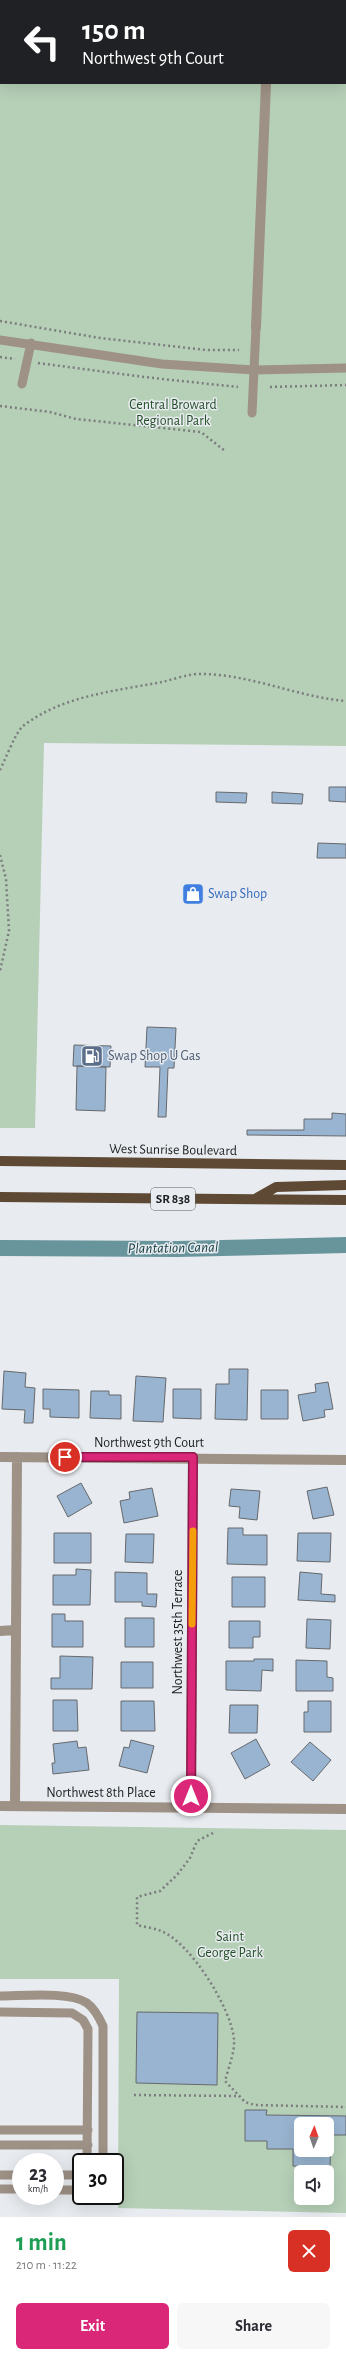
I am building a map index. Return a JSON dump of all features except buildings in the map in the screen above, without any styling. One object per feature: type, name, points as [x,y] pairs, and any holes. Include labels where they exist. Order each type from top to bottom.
[{"type":"main road","name":"West Sunrise Boulevard","points":[[0,1161],[346,1165]]},
{"type":"main road","points":[[255,1199],[276,1187],[346,1185]]},
{"type":"main road","name":"SR 838","points":[[0,1197],[346,1200]]},
{"type":"street","points":[[256,327],[266,84]]},
{"type":"street","name":"Northwest 9th Court","points":[[0,1457],[193,1457],[346,1460]]},
{"type":"street","points":[[15,1806],[17,1457]]},
{"type":"street","name":"Northwest 35th Terrace","points":[[191,1808],[193,1457]]},
{"type":"street","points":[[0,1630],[15,1630]]},
{"type":"street","name":"Northwest 8th Place","points":[[0,1806],[346,1809]]},
{"type":"lane","points":[[252,413],[256,327]]},
{"type":"lane","points":[[0,340],[31,343],[162,364],[254,370],[346,368]]},
{"type":"lane","points":[[22,384],[31,343]]},
{"type":"lane","points":[[0,1996],[71,1997],[86,2003],[97,2013],[103,2026],[103,2153]]},
{"type":"lane","points":[[0,2012],[72,2013],[82,2020],[88,2029],[88,2153]]},
{"type":"lane","points":[[0,2130],[88,2130]]},
{"type":"lane","points":[[0,2145],[88,2145]]},
{"type":"lane","points":[[0,2175],[12,2175]]},
{"type":"lane","points":[[0,2189],[12,2189]]},
{"type":"path","points":[[0,321],[100,338],[206,350],[239,350]]},
{"type":"path","points":[[0,356],[136,376],[238,387]]},
{"type":"path","points":[[270,387],[346,384]]},
{"type":"path","points":[[0,406],[50,412],[76,420],[201,432],[225,451]]},
{"type":"path","points":[[0,770],[21,728],[53,708],[94,695],[203,674],[268,683],[303,695],[346,701]]},
{"type":"path","points":[[0,855],[6,879],[9,931],[0,972]]},
{"type":"path","points":[[213,1833],[197,1841],[190,1858],[177,1875],[160,1891],[138,1897],[137,1925],[162,1931],[177,1943],[201,1968],[220,1997],[230,2016],[235,2041],[226,2082],[238,2096],[245,2102],[256,2106],[346,2107]]},
{"type":"path","points":[[134,2095],[238,2096]]},
{"type":"green space","name":"Central Broward Regional Park","points":[[0,84],[346,84],[346,746],[44,743],[35,1128],[0,1128]]},
{"type":"green space","name":"Saint George Park","points":[[0,1825],[346,1830],[346,2213],[118,2208],[118,2205],[124,2205],[124,2153],[118,2153],[119,1979],[0,1979]]},
{"type":"waterway","name":"Plantation Canal","points":[[0,1248],[177,1249],[346,1245]]},
{"type":"slow traffic","points":[[192,1624],[193,1531]]},
{"type":"place","name":"Swap Shop","points":[[193,894]]},
{"type":"place","name":"Swap Shop U Gas","points":[[92,1056]]},
{"type":"route","points":[[65,1457],[193,1457],[191,1796]]}]
